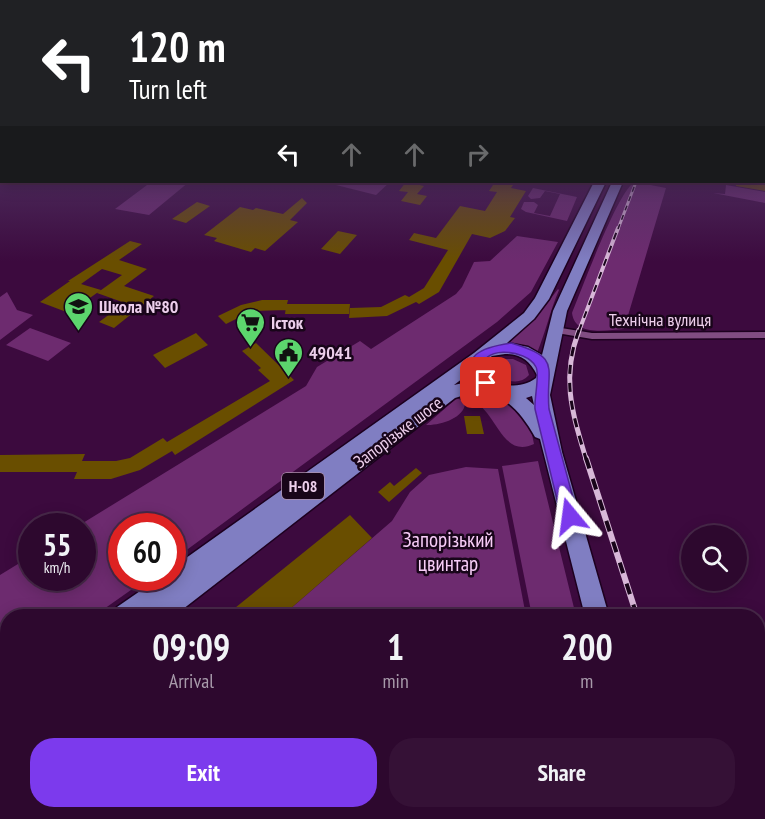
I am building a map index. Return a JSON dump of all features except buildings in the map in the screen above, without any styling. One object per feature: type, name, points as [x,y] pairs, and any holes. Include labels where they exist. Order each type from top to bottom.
[{"type":"main road","name":"Запорізьке шосе","points":[[158,607],[484,354],[529,316],[542,299],[598,185]]},
{"type":"main road","points":[[595,609],[542,409],[544,378],[560,311],[617,185]]},
{"type":"main road","points":[[544,378],[542,364],[534,356],[524,350],[511,347],[484,354],[477,365],[479,375],[486,383],[504,392],[536,420],[552,452]]},
{"type":"main road","name":"Запорізьке шосе","points":[[158,607],[449,393],[473,387],[504,392],[530,392],[544,378]]},
{"type":"street","name":"Технічна вулиця","points":[[555,330],[592,336],[765,335]]},
{"type":"green space","points":[[147,185],[185,185],[149,215],[115,209]]},
{"type":"green space","points":[[337,185],[387,185],[376,195]]},
{"type":"green space","points":[[631,185],[652,185],[666,188],[624,329],[601,331],[585,329],[574,321],[572,313],[610,220]]},
{"type":"green space","points":[[726,185],[765,192],[765,203],[713,193],[725,194]]},
{"type":"green space","points":[[533,188],[577,197],[567,221],[526,212],[521,209],[524,202],[534,202],[538,205],[534,213],[550,216],[560,194],[545,191],[540,198],[531,199],[528,196]]},
{"type":"green space","points":[[517,236],[558,242],[531,292],[497,322],[186,550],[186,513],[108,513],[108,591],[130,591],[104,609],[0,609],[0,575],[18,564],[18,591],[96,591],[96,515],[306,386],[317,367],[360,341],[371,349],[456,294],[474,262],[490,261]]},
{"type":"green space","points":[[558,289],[537,353],[523,346],[508,344],[539,314]]},
{"type":"green space","points":[[7,292],[17,310],[33,315],[0,340],[0,297]]},
{"type":"green space","points":[[30,328],[71,343],[48,361],[6,345]]},
{"type":"green space","points":[[506,359],[513,359],[526,365],[529,375],[522,380],[514,381],[498,375],[496,365]]},
{"type":"green space","points":[[485,394],[506,401],[529,420],[534,444],[525,447],[518,446],[506,439],[471,395]]},
{"type":"green space","points":[[457,398],[465,402],[464,408],[457,417],[438,424],[426,425]]},
{"type":"green space","points":[[538,461],[574,609],[531,609],[502,466]]},
{"type":"green space","name":"Запорізький цвинтар","points":[[466,467],[498,469],[525,609],[290,609],[392,521],[410,492],[429,475]]},
{"type":"railway","points":[[618,229],[635,185]]},
{"type":"railway","points":[[579,331],[618,228]]},
{"type":"railway","points":[[579,330],[571,364],[570,395],[586,459]]},
{"type":"railway","points":[[586,458],[635,609]]},
{"type":"place","name":"Школа №80","points":[[78,332]]},
{"type":"place","name":"Істок","points":[[250,348]]},
{"type":"place","name":"49041","points":[[288,378]]},
{"type":"route","points":[[486,383],[479,375],[477,365],[480,357],[498,347],[524,350],[542,364],[545,374],[541,395],[542,409],[570,516]]}]
